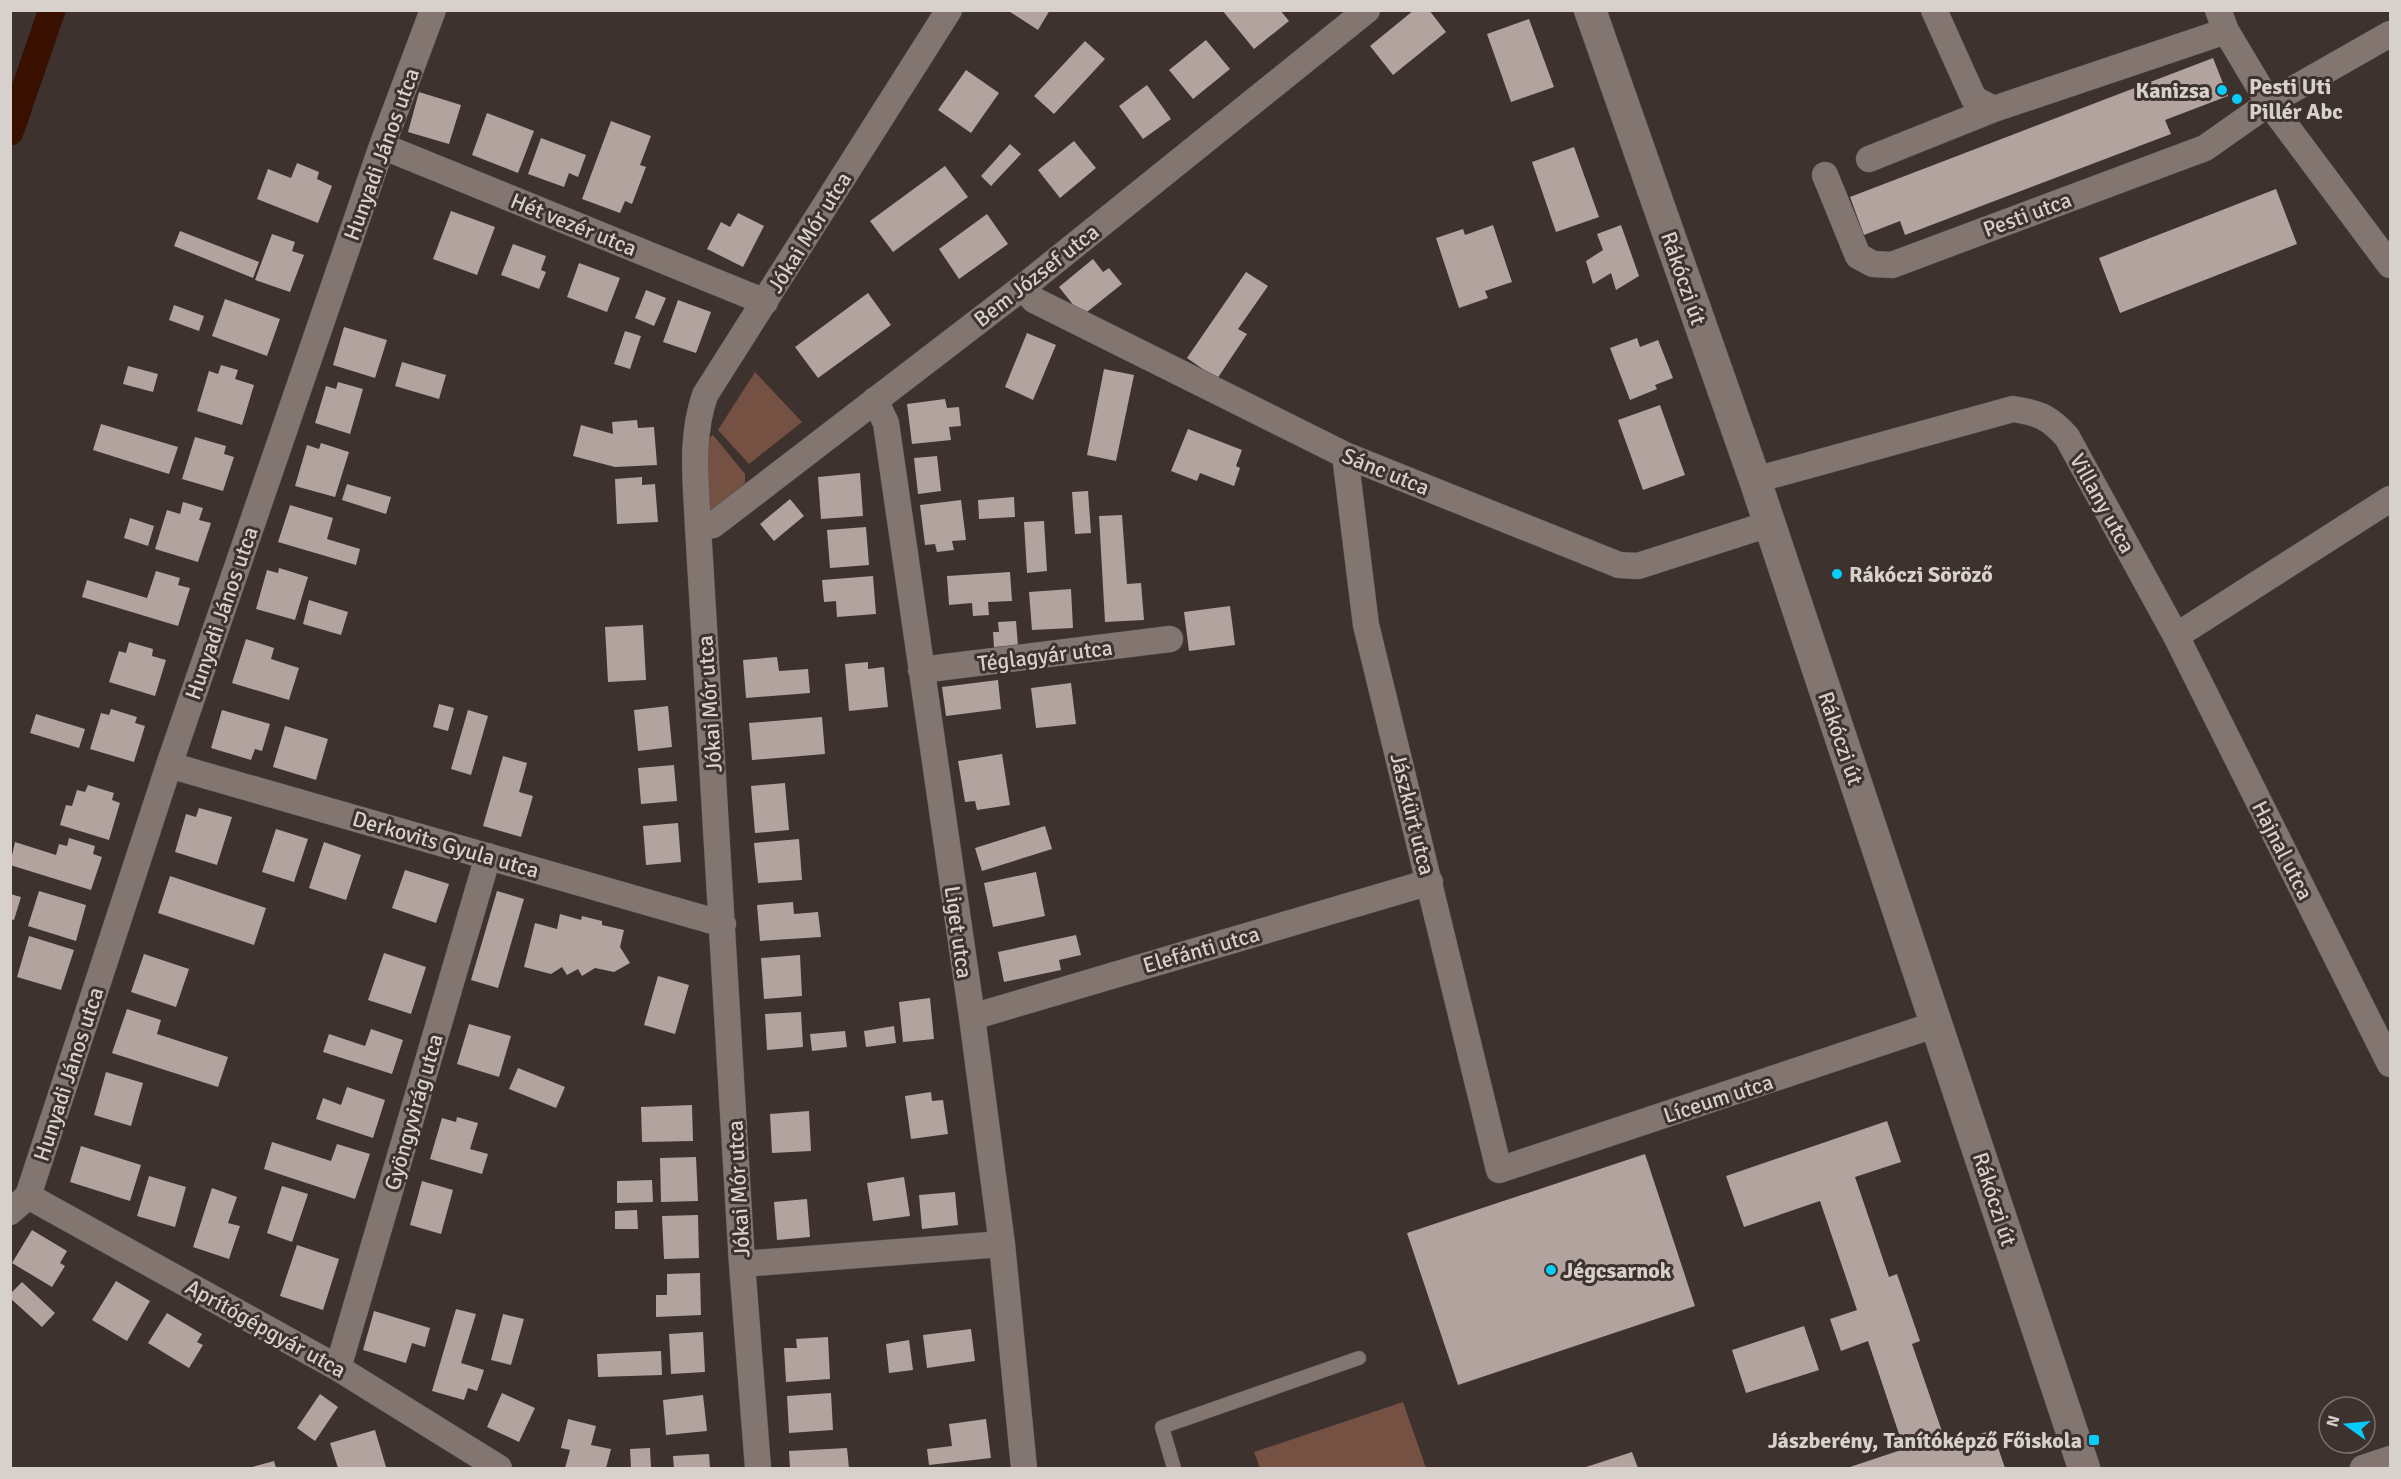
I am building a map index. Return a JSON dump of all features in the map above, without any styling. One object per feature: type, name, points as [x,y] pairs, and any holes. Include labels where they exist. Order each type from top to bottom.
[{"type":"street","name":"Hunyadi János utca","points":[[19,1204],[382,146],[434,10]]},
{"type":"street","name":"Jókai Mór utca","points":[[758,1468],[742,1264],[698,527],[696,420],[705,395],[949,10]]},
{"type":"street","name":"Bem József utca","points":[[698,527],[712,525],[1023,287],[1367,10]]},
{"type":"street","name":"Rákóczi út","points":[[1590,10],[1755,480],[2084,1468]]},
{"type":"street","points":[[1934,10],[1974,99],[1994,109]]},
{"type":"street","points":[[1869,159],[2222,20],[2269,103],[2391,265]]},
{"type":"street","points":[[2269,103],[2391,34]]},
{"type":"street","name":"Pesti utca","points":[[1825,175],[1858,256],[1873,264],[1892,265],[2205,148],[2269,103]]},
{"type":"street","name":"Hét vezér utca","points":[[382,146],[765,302]]},
{"type":"street","name":"Sánc utca","points":[[1023,287],[1034,300],[1345,455],[1620,566],[1638,566],[1769,524]]},
{"type":"street","name":"Liget utca","points":[[875,399],[886,423],[972,1017],[1002,1244],[1024,1468]]},
{"type":"street","name":"Villany utca","points":[[1755,480],[2013,409],[2035,412],[2055,423],[2067,437],[2176,636]]},
{"type":"street","name":"Jászkürt utca","points":[[1345,455],[1366,625],[1499,1170]]},
{"type":"street","points":[[2176,636],[2391,499]]},
{"type":"street","name":"Hajnal utca","points":[[2176,636],[2391,1064]]},
{"type":"street","name":"Téglagyár utca","points":[[921,670],[1170,639]]},
{"type":"street","name":"Derkovits Gyula utca","points":[[169,765],[723,924]]},
{"type":"street","name":"Gyöngyvirág utca","points":[[338,1368],[488,856]]},
{"type":"street","name":"Elefánti utca","points":[[972,1017],[1430,882]]},
{"type":"street","name":"Líceum utca","points":[[1499,1170],[1937,1024]]},
{"type":"street","name":"Aprítógépgyár utca","points":[[19,1204],[338,1368],[495,1468]]},
{"type":"street","points":[[742,1264],[1002,1244]]},
{"type":"street","points":[[2363,1468],[2391,1460]]},
{"type":"lane","points":[[1174,1468],[1162,1427],[1359,1358]]},
{"type":"shaded area","points":[[755,372],[802,422],[749,464],[718,430]]},
{"type":"shaded area","points":[[713,435],[745,474],[745,483],[716,509],[707,510],[702,444]]},
{"type":"shaded area","points":[[1403,1402],[1426,1468],[1260,1468],[1254,1452]]},
{"type":"building","points":[[1007,10],[1050,10],[1038,30]]},
{"type":"building","points":[[1222,10],[1280,10],[1289,21],[1254,49]]},
{"type":"building","points":[[1414,10],[1429,10],[1446,32],[1393,75],[1370,46]]},
{"type":"building","points":[[1529,19],[1554,87],[1511,102],[1487,34]]},
{"type":"building","points":[[1206,40],[1230,69],[1193,99],[1169,70]]},
{"type":"building","points":[[1085,41],[1105,59],[1054,114],[1034,96]]},
{"type":"building","points":[[2213,58],[2228,96],[2165,120],[2171,134],[1905,235],[1900,221],[1864,235],[1850,197]]},
{"type":"building","points":[[966,70],[999,93],[971,133],[938,110]]},
{"type":"building","points":[[1147,85],[1171,119],[1143,139],[1119,106]]},
{"type":"building","points":[[419,92],[461,105],[449,144],[408,132]]},
{"type":"building","points":[[487,113],[534,131],[518,173],[472,155]]},
{"type":"building","points":[[611,121],[651,136],[640,165],[646,167],[632,204],[625,201],[620,213],[582,199]]},
{"type":"building","points":[[541,138],[586,155],[578,177],[569,173],[564,187],[528,174]]},
{"type":"building","points":[[1074,141],[1096,168],[1060,198],[1038,170]]},
{"type":"building","points":[[1010,144],[1021,154],[991,186],[981,176]]},
{"type":"building","points":[[1574,147],[1599,217],[1556,232],[1532,162]]},
{"type":"building","points":[[297,163],[319,172],[317,179],[332,186],[318,223],[257,199],[268,169],[291,178]]},
{"type":"building","points":[[945,166],[968,197],[893,252],[870,221]]},
{"type":"building","points":[[2276,189],[2297,244],[2120,313],[2099,258]]},
{"type":"building","points":[[451,211],[495,227],[477,275],[433,259]]},
{"type":"building","points":[[738,213],[764,226],[743,267],[707,249],[721,222],[730,227]]},
{"type":"building","points":[[987,214],[1008,244],[959,279],[939,249]]},
{"type":"building","points":[[1493,225],[1512,282],[1485,291],[1488,298],[1459,308],[1436,238],[1463,229],[1465,235]]},
{"type":"building","points":[[1621,225],[1639,276],[1616,290],[1611,273],[1593,284],[1586,261],[1603,250],[1597,234]]},
{"type":"building","points":[[180,231],[259,262],[253,278],[174,246]]},
{"type":"building","points":[[272,234],[295,242],[292,251],[304,255],[290,292],[255,280]]},
{"type":"building","points":[[513,244],[546,256],[541,270],[546,272],[539,289],[501,275]]},
{"type":"building","points":[[1093,259],[1103,272],[1109,268],[1122,284],[1082,316],[1059,287]]},
{"type":"building","points":[[579,263],[620,278],[607,312],[567,297]]},
{"type":"building","points":[[1246,272],[1268,286],[1238,329],[1247,334],[1217,379],[1187,358]]},
{"type":"building","points":[[646,290],[666,298],[654,326],[635,318]]},
{"type":"building","points":[[868,293],[891,325],[818,378],[795,347]]},
{"type":"building","points":[[225,299],[280,319],[267,356],[212,336]]},
{"type":"building","points":[[678,300],[711,312],[696,353],[663,342]]},
{"type":"building","points":[[174,305],[204,316],[199,331],[169,320]]},
{"type":"building","points":[[344,327],[387,340],[375,378],[333,365]]},
{"type":"building","points":[[625,331],[641,336],[630,369],[614,364]]},
{"type":"building","points":[[1027,333],[1056,345],[1033,400],[1005,387]]},
{"type":"building","points":[[1637,338],[1640,347],[1658,340],[1673,378],[1655,385],[1657,389],[1630,400],[1610,348]]},
{"type":"building","points":[[402,362],[446,375],[439,399],[395,386]]},
{"type":"building","points":[[221,365],[238,370],[235,379],[254,385],[242,425],[197,411],[209,371],[218,374]]},
{"type":"building","points":[[128,366],[158,374],[153,392],[123,384]]},
{"type":"building","points":[[1104,369],[1134,375],[1116,461],[1087,455]]},
{"type":"building","points":[[338,382],[363,389],[350,434],[315,423],[326,386],[336,389]]},
{"type":"building","points":[[945,399],[947,408],[959,407],[961,426],[949,427],[951,440],[912,444],[907,404]]},
{"type":"building","points":[[1660,405],[1685,475],[1643,490],[1618,420]]},
{"type":"building","points":[[637,420],[638,428],[654,427],[657,465],[615,467],[573,456],[581,425],[613,434],[612,422]]},
{"type":"building","points":[[101,424],[178,447],[169,474],[93,450]]},
{"type":"building","points":[[1188,429],[1242,450],[1236,466],[1240,468],[1234,486],[1200,473],[1197,481],[1171,471]]},
{"type":"building","points":[[195,437],[226,446],[224,454],[234,457],[223,491],[182,479]]},
{"type":"building","points":[[321,443],[349,452],[335,497],[295,486],[307,445],[319,449]]},
{"type":"building","points":[[937,456],[941,491],[918,494],[914,458]]},
{"type":"building","points":[[860,473],[863,516],[821,519],[818,477]]},
{"type":"building","points":[[642,477],[642,485],[655,484],[658,522],[617,524],[615,479]]},
{"type":"building","points":[[347,484],[391,497],[386,514],[342,500]]},
{"type":"building","points":[[1088,491],[1091,533],[1075,534],[1072,492]]},
{"type":"building","points":[[1014,497],[1015,517],[979,519],[978,500]]},
{"type":"building","points":[[790,499],[804,516],[774,541],[760,524]]},
{"type":"building","points":[[961,500],[966,540],[952,541],[954,550],[937,552],[935,544],[925,545],[920,505]]},
{"type":"building","points":[[183,502],[203,508],[199,520],[211,523],[198,562],[155,549],[167,510],[180,514]]},
{"type":"building","points":[[290,505],[333,518],[327,539],[360,549],[356,565],[278,542]]},
{"type":"building","points":[[1122,515],[1127,584],[1141,583],[1144,620],[1105,622],[1099,516]]},
{"type":"building","points":[[130,518],[154,526],[148,546],[124,538]]},
{"type":"building","points":[[1044,521],[1047,571],[1027,573],[1024,522]]},
{"type":"building","points":[[866,527],[869,565],[830,568],[827,530]]},
{"type":"building","points":[[279,568],[308,577],[295,620],[256,609],[267,570],[278,573]]},
{"type":"building","points":[[156,571],[180,578],[178,585],[190,588],[178,626],[82,597],[87,580],[147,598]]},
{"type":"building","points":[[1010,572],[1012,601],[988,602],[989,615],[973,616],[972,603],[949,605],[947,576]]},
{"type":"building","points":[[873,576],[876,614],[837,617],[836,601],[824,602],[822,580]]},
{"type":"building","points":[[1071,589],[1073,628],[1032,630],[1029,592]]},
{"type":"building","points":[[309,600],[348,612],[341,635],[303,624]]},
{"type":"building","points":[[1230,606],[1235,645],[1189,651],[1184,612]]},
{"type":"building","points":[[1016,621],[1018,646],[994,647],[993,632],[999,632],[998,622]]},
{"type":"building","points":[[643,625],[646,680],[608,682],[605,627]]},
{"type":"building","points":[[246,639],[274,648],[271,659],[299,668],[289,700],[232,683]]},
{"type":"building","points":[[129,642],[153,649],[152,656],[166,660],[155,696],[109,682],[119,651],[126,653]]},
{"type":"building","points":[[777,657],[779,671],[808,669],[810,693],[746,698],[743,660]]},
{"type":"building","points":[[868,662],[868,669],[884,667],[888,707],[849,711],[845,664]]},
{"type":"building","points":[[998,680],[1001,709],[946,716],[942,687]]},
{"type":"building","points":[[1071,683],[1076,724],[1036,728],[1031,688]]},
{"type":"building","points":[[439,704],[454,708],[448,731],[433,727]]},
{"type":"building","points":[[668,706],[672,747],[638,751],[634,710]]},
{"type":"building","points":[[111,709],[137,717],[135,723],[145,726],[134,762],[90,749],[101,713],[109,715]]},
{"type":"building","points":[[222,710],[270,724],[262,751],[255,749],[251,760],[211,748]]},
{"type":"building","points":[[468,710],[488,716],[471,775],[451,769]]},
{"type":"building","points":[[36,714],[85,729],[79,748],[30,733]]},
{"type":"building","points":[[822,717],[825,754],[752,760],[749,723]]},
{"type":"building","points":[[285,726],[328,739],[316,780],[273,767]]},
{"type":"building","points":[[1002,754],[1010,805],[977,810],[975,801],[965,802],[958,761]]},
{"type":"building","points":[[503,756],[527,763],[519,792],[533,796],[521,837],[483,826]]},
{"type":"building","points":[[674,765],[677,801],[641,804],[638,768]]},
{"type":"building","points":[[785,783],[789,830],[755,833],[751,786]]},
{"type":"building","points":[[88,785],[114,793],[112,800],[120,803],[109,840],[60,825],[66,805],[72,806],[77,790],[85,792]]},
{"type":"building","points":[[199,808],[232,817],[217,865],[175,852],[186,814],[196,817]]},
{"type":"building","points":[[678,823],[681,862],[646,865],[643,826]]},
{"type":"building","points":[[1045,826],[1052,849],[982,871],[975,848]]},
{"type":"building","points":[[276,829],[308,839],[294,882],[262,872]]},
{"type":"building","points":[[69,838],[95,846],[93,854],[102,857],[91,890],[10,865],[15,842],[56,855],[59,844],[67,846]]},
{"type":"building","points":[[799,839],[802,880],[758,883],[754,843]]},
{"type":"building","points":[[324,842],[361,855],[346,900],[309,888]]},
{"type":"building","points":[[405,870],[449,884],[436,923],[392,908]]},
{"type":"building","points":[[1036,872],[1045,916],[993,927],[984,883]]},
{"type":"building","points":[[170,876],[266,908],[254,945],[158,913]]},
{"type":"building","points":[[39,891],[86,905],[76,941],[28,926]]},
{"type":"building","points":[[497,891],[524,899],[498,988],[471,980]]},
{"type":"building","points":[[10,894],[21,897],[14,920],[10,919]]},
{"type":"building","points":[[793,902],[794,914],[818,912],[821,937],[760,941],[757,905]]},
{"type":"building","points":[[560,914],[581,920],[582,916],[602,921],[602,925],[624,930],[620,947],[630,963],[614,972],[595,968],[582,976],[578,969],[567,975],[562,967],[551,974],[524,967],[535,923],[557,929]]},
{"type":"building","points":[[1076,935],[1081,955],[1059,960],[1061,970],[1004,982],[998,952]]},
{"type":"building","points":[[29,936],[74,950],[61,990],[17,977]]},
{"type":"building","points":[[384,953],[426,967],[411,1014],[368,1000]]},
{"type":"building","points":[[144,954],[189,969],[176,1007],[131,992]]},
{"type":"building","points":[[800,955],[802,996],[764,999],[761,958]]},
{"type":"building","points":[[658,976],[689,985],[675,1034],[644,1025]]},
{"type":"building","points":[[930,998],[934,1039],[903,1042],[899,1002]]},
{"type":"building","points":[[127,1009],[161,1020],[157,1034],[228,1057],[218,1087],[112,1053]]},
{"type":"building","points":[[801,1012],[803,1047],[767,1050],[765,1014]]},
{"type":"building","points":[[469,1024],[511,1036],[499,1077],[457,1064]]},
{"type":"building","points":[[894,1026],[896,1043],[866,1047],[864,1031]]},
{"type":"building","points":[[371,1029],[403,1040],[392,1074],[323,1052],[329,1034],[365,1046]]},
{"type":"building","points":[[845,1031],[847,1047],[812,1051],[810,1034]]},
{"type":"building","points":[[518,1068],[565,1087],[556,1108],[509,1089]]},
{"type":"building","points":[[106,1072],[143,1083],[131,1126],[94,1115]]},
{"type":"building","points":[[347,1087],[385,1100],[373,1138],[316,1119],[323,1098],[341,1105]]},
{"type":"building","points":[[931,1092],[932,1101],[943,1100],[948,1134],[911,1139],[905,1096]]},
{"type":"building","points":[[692,1105],[693,1141],[642,1142],[641,1107]]},
{"type":"building","points":[[809,1111],[811,1151],[772,1153],[770,1114]]},
{"type":"building","points":[[457,1117],[478,1123],[470,1149],[488,1154],[482,1174],[430,1159],[442,1118],[456,1122]]},
{"type":"building","points":[[1887,1121],[1901,1162],[1855,1177],[1889,1277],[1897,1274],[1920,1341],[1912,1344],[1947,1446],[1992,1430],[2005,1468],[1847,1468],[1904,1449],[1868,1341],[1841,1351],[1830,1319],[1857,1310],[1820,1201],[1744,1227],[1726,1176]]},
{"type":"building","points":[[272,1142],[331,1161],[337,1144],[370,1154],[355,1199],[264,1169]]},
{"type":"building","points":[[81,1146],[141,1165],[130,1201],[70,1182]]},
{"type":"building","name":"Jégcsarnok","points":[[1645,1154],[1695,1306],[1458,1385],[1407,1233]]},
{"type":"building","points":[[696,1157],[698,1201],[661,1202],[660,1158]]},
{"type":"building","points":[[149,1176],[186,1187],[175,1227],[137,1216]]},
{"type":"building","points":[[904,1177],[910,1216],[873,1221],[867,1183]]},
{"type":"building","points":[[652,1180],[653,1202],[617,1203],[617,1181]]},
{"type":"building","points":[[422,1181],[453,1190],[441,1234],[410,1225]]},
{"type":"building","points":[[282,1186],[308,1194],[292,1242],[267,1233]]},
{"type":"building","points":[[212,1188],[237,1197],[228,1223],[240,1226],[229,1259],[193,1247]]},
{"type":"building","points":[[955,1192],[958,1225],[922,1229],[919,1195]]},
{"type":"building","points":[[807,1199],[810,1237],[777,1240],[774,1202]]},
{"type":"building","points":[[637,1210],[638,1229],[615,1229],[615,1211]]},
{"type":"building","points":[[698,1215],[699,1258],[664,1259],[662,1216]]},
{"type":"building","points":[[32,1230],[67,1251],[60,1263],[65,1266],[52,1287],[12,1263]]},
{"type":"building","points":[[297,1245],[339,1259],[323,1310],[280,1296]]},
{"type":"building","points":[[700,1273],[701,1315],[656,1317],[656,1295],[667,1295],[667,1274]]},
{"type":"building","points":[[116,1281],[150,1301],[127,1341],[92,1320]]},
{"type":"building","points":[[22,1282],[55,1313],[42,1327],[10,1298],[10,1294]]},
{"type":"building","points":[[456,1309],[476,1314],[461,1363],[484,1370],[477,1391],[468,1388],[464,1400],[432,1391]]},
{"type":"building","points":[[374,1311],[430,1328],[425,1347],[412,1343],[406,1363],[363,1350]]},
{"type":"building","points":[[167,1313],[202,1334],[197,1342],[203,1345],[189,1368],[148,1343]]},
{"type":"building","points":[[503,1314],[524,1319],[511,1365],[491,1360]]},
{"type":"building","points":[[1804,1326],[1819,1370],[1746,1393],[1732,1350]]},
{"type":"building","points":[[971,1329],[975,1361],[927,1368],[923,1335]]},
{"type":"building","points":[[703,1332],[705,1372],[671,1374],[669,1334]]},
{"type":"building","points":[[828,1337],[830,1379],[786,1382],[784,1348],[797,1348],[796,1339]]},
{"type":"building","points":[[909,1340],[913,1370],[889,1373],[886,1344]]},
{"type":"building","points":[[661,1351],[662,1375],[598,1377],[597,1354]]},
{"type":"building","points":[[502,1393],[535,1408],[519,1442],[487,1427]]},
{"type":"building","points":[[831,1393],[833,1430],[789,1433],[787,1396]]},
{"type":"building","points":[[320,1394],[338,1407],[315,1441],[297,1428]]},
{"type":"building","points":[[703,1395],[707,1431],[666,1435],[663,1400]]},
{"type":"building","points":[[568,1419],[596,1426],[591,1445],[611,1449],[606,1468],[565,1468],[570,1450],[561,1448]]},
{"type":"building","points":[[986,1419],[991,1458],[929,1465],[927,1449],[952,1446],[949,1424]]},
{"type":"building","points":[[375,1430],[386,1467],[338,1468],[330,1443]]},
{"type":"building","points":[[650,1448],[651,1468],[631,1468],[630,1449]]},
{"type":"building","points":[[847,1448],[849,1468],[790,1468],[789,1451]]},
{"type":"building","points":[[1632,1452],[1638,1468],[1583,1468]]},
{"type":"building","points":[[709,1454],[710,1468],[674,1468],[673,1456]]},
{"type":"building","points":[[274,1461],[276,1468],[249,1468]]},
{"type":"waterway","points":[[10,132],[52,10]]},
{"type":"place","name":"Kanizsa","points":[[2222,90]]},
{"type":"place","name":"Pesti Uti Pillér Abc","points":[[2237,99]]},
{"type":"place","name":"Rákóczi Söröző","points":[[1837,574]]},
{"type":"place","name":"Jégcsarnok","points":[[1551,1270]]},
{"type":"place","name":"Jászberény, Tanítóképző Főiskola","points":[[2094,1440]]}]
